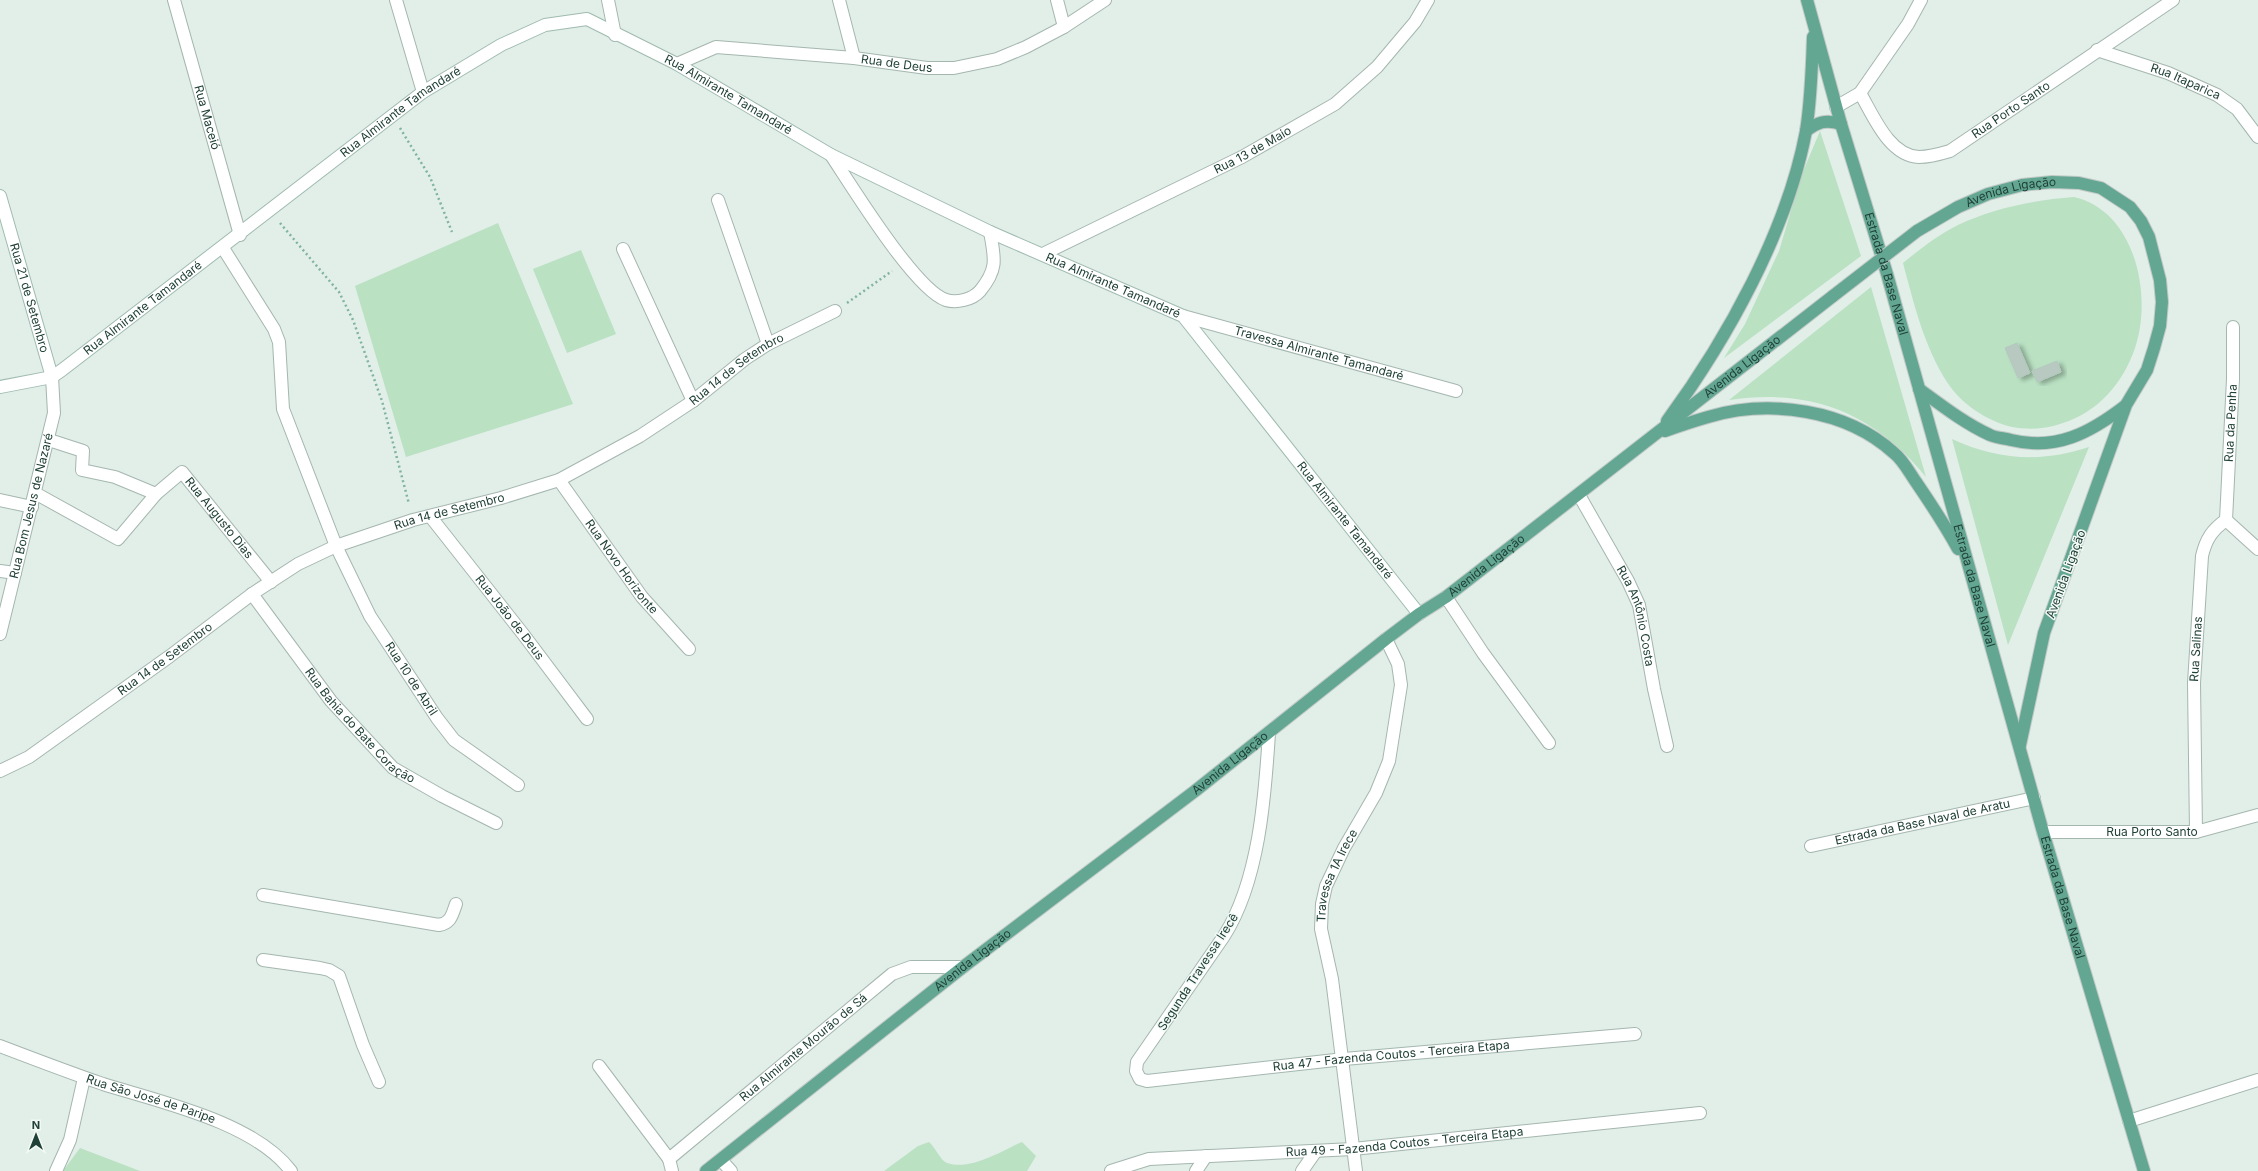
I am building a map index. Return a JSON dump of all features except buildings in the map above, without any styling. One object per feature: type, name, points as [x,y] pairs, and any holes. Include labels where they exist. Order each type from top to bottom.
[{"type":"main road","name":"Estrada da Base Naval","points":[[1807,0],[1836,108],[1883,262],[2043,832],[2144,1171]]},
{"type":"main road","points":[[1656,434],[1689,391],[1742,302],[1783,211],[1806,131],[1812,69],[1813,24]]},
{"type":"main road","points":[[1806,131],[1818,122],[1832,121],[1841,124]]},
{"type":"main road","name":"Avenida Ligação","points":[[706,1171],[963,967],[1268,733],[1386,639],[1419,614],[1446,597],[1578,496],[1917,231],[1958,207],[1988,194],[2029,184],[2052,182],[2079,183],[2101,188],[2130,207],[2141,221],[2149,237],[2160,280],[2162,302],[2160,326],[2147,370],[2126,405],[2044,633],[2020,746]]},
{"type":"main road","name":"Avenida Ligação","points":[[1919,389],[1957,416],[1991,435],[2024,443],[2054,442],[2080,435],[2103,423],[2126,405]]},
{"type":"main road","points":[[1656,434],[1709,416],[1741,410],[1774,409],[1807,412],[1839,421],[1863,431],[1890,449],[1899,458],[1947,530],[1968,568]]},
{"type":"street","name":"Rua Maceió","points":[[174,0],[240,235]]},
{"type":"street","points":[[396,0],[423,92]]},
{"type":"street","points":[[608,0],[615,35]]},
{"type":"street","points":[[839,0],[854,58]]},
{"type":"street","points":[[1057,0],[1064,27]]},
{"type":"street","name":"Rua de Deus","points":[[677,64],[716,47],[854,58],[927,68],[954,68],[997,59],[1026,47],[1064,27],[1105,0]]},
{"type":"street","name":"Rua 13 de Maio","points":[[1043,254],[1242,157],[1335,104],[1377,67],[1415,22],[1428,0]]},
{"type":"street","points":[[1836,108],[1860,93],[1908,24],[1920,0]]},
{"type":"street","name":"Rua Porto Santo","points":[[1860,93],[1887,138],[1897,148],[1918,157],[1931,156],[1950,151],[2096,50],[2173,0]]},
{"type":"street","name":"Rua Almirante Tamandaré","points":[[0,387],[52,377],[240,235],[269,209],[423,92],[500,45],[545,25],[587,19],[615,35],[677,64],[831,155],[990,232],[1183,316],[1419,614]]},
{"type":"street","name":"Rua Itaparica","points":[[2096,50],[2168,73],[2217,95],[2237,109],[2258,137]]},
{"type":"street","name":"Rua Almirante Tamandaré","points":[[831,155],[904,261],[936,295],[946,300],[964,300],[977,295],[988,281],[993,271],[995,257],[990,232]]},
{"type":"street","name":"Rua 21 de Setembro","points":[[0,196],[52,377]]},
{"type":"street","points":[[718,200],[768,344]]},
{"type":"street","name":"Rua 10 de Abril","points":[[223,248],[274,328],[279,342],[283,409],[336,546],[370,616],[437,718],[454,740],[518,785]]},
{"type":"street","points":[[623,249],[692,401]]},
{"type":"street","name":"Rua 14 de Setembro","points":[[0,771],[29,757],[170,656],[252,594],[298,564],[336,546],[413,520],[560,480],[640,436],[692,401],[745,359],[768,344],[835,311]]},
{"type":"street","name":"Travessa Almirante Tamandaré","points":[[1183,316],[1456,391]]},
{"type":"street","name":"Rua da Penha","points":[[2226,520],[2234,326]]},
{"type":"street","name":"Rua Bom Jesus de Nazaré","points":[[0,634],[49,440],[54,413],[52,377]]},
{"type":"street","points":[[35,494],[118,539],[156,494],[115,477],[82,470],[83,451],[49,440]]},
{"type":"street","name":"Rua Augusto Dias","points":[[156,494],[182,472],[271,582]]},
{"type":"street","name":"Rua Novo Horizonte","points":[[560,480],[642,597],[689,649]]},
{"type":"street","name":"Rua Antônio Costa","points":[[1578,496],[1628,581],[1639,605],[1654,689],[1667,746]]},
{"type":"street","points":[[0,500],[32,507]]},
{"type":"street","name":"Rua João de Deus","points":[[430,516],[587,719]]},
{"type":"street","points":[[2226,520],[2258,550]]},
{"type":"street","name":"Rua Salinas","points":[[2196,832],[2194,683],[2202,556],[2206,540],[2216,527],[2226,520]]},
{"type":"street","points":[[0,571],[15,573]]},
{"type":"street","name":"Rua Bahia do Bate Coração","points":[[252,594],[331,701],[393,768],[442,796],[496,823]]},
{"type":"street","points":[[1446,597],[1483,653],[1549,743]]},
{"type":"street","name":"Travessa 1A Irece","points":[[1356,1171],[1344,1060],[1332,979],[1321,929],[1322,904],[1326,886],[1344,848],[1376,793],[1389,761],[1401,685],[1398,664],[1386,639]]},
{"type":"street","name":"Segunda Travessa Irecê","points":[[1147,1081],[1140,1079],[1137,1075],[1138,1062],[1235,919],[1244,898],[1262,811],[1268,733]]},
{"type":"street","name":"Estrada da Base Naval de Aratu","points":[[1811,846],[2034,798]]},
{"type":"street","name":"Rua Porto Santo","points":[[2043,832],[2196,832],[2258,815]]},
{"type":"street","points":[[263,895],[439,925],[448,923],[451,920],[456,904]]},
{"type":"street","points":[[263,960],[320,968],[329,970],[339,976],[363,1045],[379,1082]]},
{"type":"street","name":"Rua Almirante Mourão de Sá","points":[[670,1165],[892,974],[911,967],[963,967]]},
{"type":"street","name":"Rua 47 - Fazenda Coutos - Terceira Etapa","points":[[1147,1081],[1344,1060],[1635,1034]]},
{"type":"street","name":"Rua São José de Paripe","points":[[0,1046],[84,1078],[206,1117],[258,1141],[282,1159],[291,1171]]},
{"type":"street","points":[[599,1066],[670,1165]]},
{"type":"street","points":[[56,1171],[70,1140],[84,1078]]},
{"type":"street","points":[[2129,1121],[2258,1080]]},
{"type":"street","name":"Rua 49 - Fazenda Coutos - Terceira Etapa","points":[[1111,1171],[1149,1159],[1353,1149],[1700,1113]]},
{"type":"street","points":[[1302,1171],[1316,1151]]},
{"type":"street","points":[[1196,1171],[1206,1156]]},
{"type":"street","points":[[721,1160],[730,1171]]},
{"type":"path","points":[[392,116],[430,177],[452,232]]},
{"type":"path","points":[[269,209],[339,292],[353,320],[382,401],[413,520]]},
{"type":"path","points":[[835,311],[876,283],[904,261]]},
{"type":"green space","points":[[1820,131],[1861,256],[1724,358],[1745,324],[1779,251],[1802,174]]},
{"type":"green space","points":[[2074,197],[2095,205],[2112,219],[2125,237],[2134,258],[2140,281],[2142,304],[2140,327],[2135,348],[2124,373],[2116,384],[2098,404],[2087,412],[2076,418],[2050,427],[2032,429],[2012,427],[1993,421],[1975,410],[1953,390],[1947,382],[1932,354],[1920,324],[1903,263],[1936,238],[1971,219],[2014,206],[2044,200]]},
{"type":"green space","points":[[498,223],[573,404],[406,457],[355,286]]},
{"type":"green space","points":[[581,250],[616,334],[567,353],[533,269]]},
{"type":"green space","points":[[1871,287],[1926,477],[1906,455],[1885,436],[1862,421],[1839,410],[1814,402],[1787,398],[1759,397],[1729,400]]},
{"type":"green space","points":[[1952,439],[1986,451],[2019,457],[2054,455],[2089,447],[2008,645]]},
{"type":"green space","points":[[929,1142],[944,1161],[956,1165],[986,1159],[1022,1142],[1036,1156],[1027,1171],[884,1171],[918,1146]]},
{"type":"green space","points":[[80,1148],[140,1171],[63,1171]]}]
